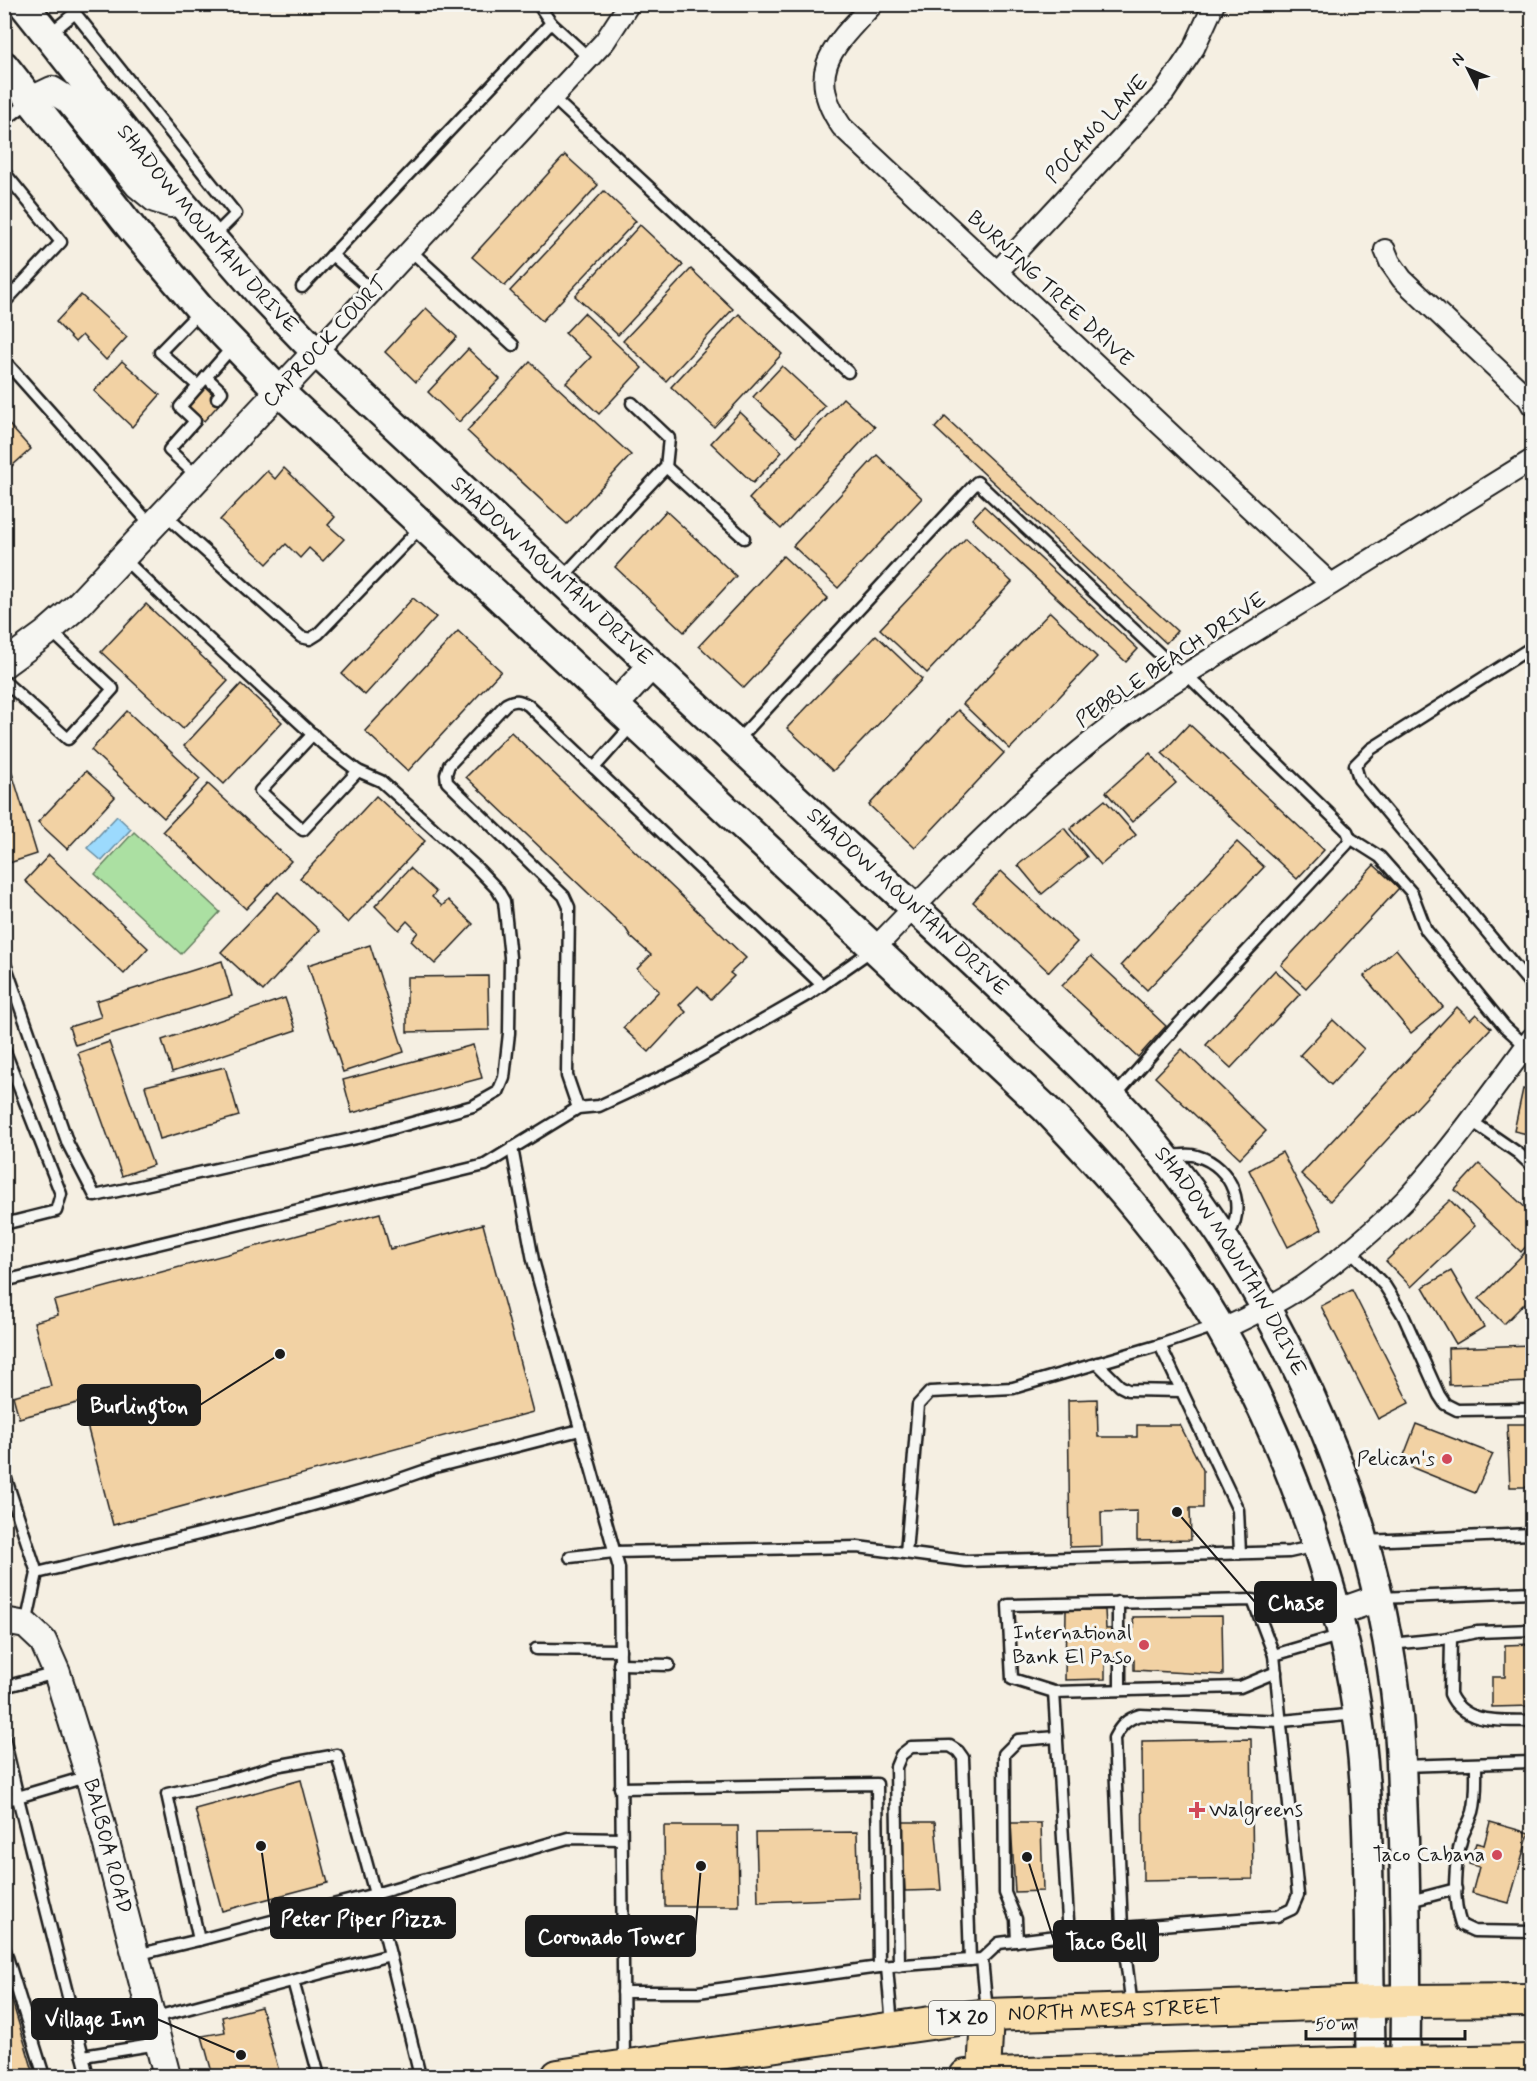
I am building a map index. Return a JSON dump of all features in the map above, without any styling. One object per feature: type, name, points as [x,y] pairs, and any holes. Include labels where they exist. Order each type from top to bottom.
[{"type":"main road","name":"SHADOW MOUNTAIN DRIVE","points":[[23,4],[46,36],[178,199],[262,296],[316,352],[983,971],[1112,1098],[1186,1185],[1224,1240],[1265,1308],[1319,1417],[1342,1474],[1364,1541],[1378,1598],[1394,1680],[1401,1766],[1406,1902],[1405,2069]]},
{"type":"main road","name":"SHADOW MOUNTAIN DRIVE","points":[[4,66],[133,230],[201,310],[279,391],[1046,1109],[1100,1166],[1171,1252],[1219,1327],[1253,1387],[1290,1470],[1317,1546],[1340,1624],[1357,1714],[1364,1771],[1371,2070]]},
{"type":"main road","name":"NORTH MESA STREET","points":[[558,2076],[987,2015],[1406,2001],[1533,2000]]},
{"type":"main road","points":[[987,2015],[978,2076],[1371,2070],[1533,2061]]},
{"type":"street","name":"CAPROCK COURT","points":[[4,664],[50,630],[78,605],[123,558],[605,41],[628,4]]},
{"type":"street","name":"BURNING TREE DRIVE","points":[[873,4],[838,42],[829,57],[824,81],[825,94],[831,111],[842,127],[1331,584]]},
{"type":"street","name":"POCANO LANE","points":[[997,272],[1164,93],[1194,48],[1214,4]]},
{"type":"street","points":[[31,100],[52,90],[68,100],[138,185],[154,199],[162,202],[171,204],[178,199]]},
{"type":"street","points":[[1385,250],[1402,279],[1533,405]]},
{"type":"street","name":"PEBBLE BEACH DRIVE","points":[[875,948],[1010,810],[1075,754],[1129,712],[1184,675],[1533,460]]},
{"type":"street","points":[[625,714],[652,665]]},
{"type":"street","points":[[1219,1327],[1265,1308],[1311,1281],[1382,1223],[1407,1198],[1447,1151],[1528,1049]]},
{"type":"street","points":[[1340,1624],[1378,1598]]},
{"type":"street","name":"BALBOA ROAD","points":[[15,1623],[43,1641],[57,1673],[89,1776],[167,2076]]},
{"type":"lane","points":[[538,4],[551,23],[589,58]]},
{"type":"lane","points":[[46,36],[75,13],[236,214],[211,238]]},
{"type":"lane","points":[[302,286],[551,23]]},
{"type":"lane","points":[[552,97],[848,372]]},
{"type":"lane","points":[[4,121],[31,100]]},
{"type":"lane","points":[[4,172],[61,242],[4,303]]},
{"type":"lane","points":[[410,250],[513,345]]},
{"type":"lane","points":[[332,255],[373,291]]},
{"type":"lane","points":[[198,386],[160,352],[201,310]]},
{"type":"lane","points":[[198,477],[169,450],[197,419],[180,407],[234,344]]},
{"type":"lane","points":[[4,360],[158,520],[301,637],[310,639],[318,634],[422,526]]},
{"type":"lane","points":[[206,377],[222,392],[217,398]]},
{"type":"lane","points":[[561,579],[666,467],[669,438],[632,403]]},
{"type":"lane","points":[[666,467],[744,538]]},
{"type":"lane","points":[[736,743],[977,482],[1184,675],[1347,831],[1350,838],[1380,857],[1412,893],[1426,930],[1505,1027],[1528,1049]]},
{"type":"lane","points":[[4,961],[68,1144],[95,1196],[365,1136],[473,1106],[498,1092],[504,1078],[509,1033],[510,957],[504,901],[497,889],[474,865],[381,781],[358,771],[313,734],[200,632],[123,558]]},
{"type":"lane","points":[[4,681],[68,739],[113,689],[50,630]]},
{"type":"lane","points":[[1533,647],[1371,749],[1355,765],[1359,779],[1533,986]]},
{"type":"lane","points":[[578,1108],[567,1076],[569,907],[564,896],[447,782],[446,774],[449,765],[506,704],[514,700],[521,700],[528,705],[822,985]]},
{"type":"lane","points":[[594,768],[625,714]]},
{"type":"lane","points":[[313,734],[260,791],[303,830],[358,771]]},
{"type":"lane","points":[[1112,1098],[1347,844],[1350,838]]},
{"type":"lane","points":[[4,1281],[485,1165],[578,1108],[599,1106],[677,1070],[809,994],[875,948]]},
{"type":"lane","points":[[4,1049],[61,1194],[56,1211],[4,1224]]},
{"type":"lane","points":[[1470,1120],[1533,1166]]},
{"type":"lane","points":[[512,1148],[533,1260],[619,1568],[624,2067]]},
{"type":"lane","points":[[1163,1157],[1198,1156],[1215,1164],[1232,1182],[1237,1213],[1232,1230],[1224,1240]]},
{"type":"lane","points":[[1349,1250],[1385,1286],[1403,1315],[1438,1395],[1445,1404],[1457,1410],[1533,1409]]},
{"type":"lane","points":[[906,1553],[918,1406],[930,1392],[1013,1388],[1219,1327]]},
{"type":"lane","points":[[1160,1345],[1238,1510],[1240,1553]]},
{"type":"lane","points":[[1097,1363],[1120,1386],[1128,1390],[1182,1391]]},
{"type":"lane","points":[[37,1573],[274,1516],[380,1486],[435,1467],[580,1430]]},
{"type":"lane","points":[[4,1473],[37,1573],[15,1623]]},
{"type":"lane","points":[[1364,1541],[1533,1534]]},
{"type":"lane","points":[[570,1557],[614,1552],[858,1546],[966,1561],[1289,1552],[1317,1546]]},
{"type":"lane","points":[[1378,1598],[1533,1592]]},
{"type":"lane","points":[[623,1992],[698,1992],[888,1967],[982,1959],[999,1943],[1122,1928],[1277,1916],[1292,1909],[1298,1895],[1281,1721],[1276,1672],[1274,1655],[1253,1600],[1008,1605],[1012,1679],[1054,1692],[1240,1687],[1276,1672]]},
{"type":"lane","points":[[1118,1602],[1118,1629]]},
{"type":"lane","points":[[1274,1655],[1340,1624]]},
{"type":"lane","points":[[1387,1644],[1477,1632],[1533,1630]]},
{"type":"lane","points":[[1451,1637],[1450,1694],[1454,1703],[1471,1715],[1486,1720],[1533,1721]]},
{"type":"lane","points":[[536,1649],[620,1650]]},
{"type":"lane","points":[[1120,1661],[1120,1690]]},
{"type":"lane","points":[[620,1664],[669,1665]]},
{"type":"lane","points":[[4,1687],[57,1673]]},
{"type":"lane","points":[[1054,1692],[1069,1936]]},
{"type":"lane","points":[[1132,2010],[1122,1928],[1114,1738],[1120,1726],[1140,1714],[1281,1721],[1357,1714]]},
{"type":"lane","points":[[1017,1941],[1016,1919],[1005,1893],[1004,1754],[1018,1740],[1057,1737]]},
{"type":"lane","points":[[4,1738],[88,2076]]},
{"type":"lane","points":[[888,1967],[896,1767],[901,1755],[911,1747],[950,1746],[963,1758],[970,1960]]},
{"type":"lane","points":[[199,1940],[167,1794],[226,1781],[275,1766],[337,1755],[375,1894],[420,2076]]},
{"type":"lane","points":[[1401,1766],[1533,1762]]},
{"type":"lane","points":[[1476,1765],[1476,1796],[1457,1856],[1456,1911],[1461,1925],[1474,1931],[1533,1932]]},
{"type":"lane","points":[[4,1802],[89,1776]]},
{"type":"lane","points":[[620,1788],[877,1784],[892,2028]]},
{"type":"lane","points":[[135,1955],[375,1894],[568,1838],[621,1839]]},
{"type":"lane","points":[[1406,1902],[1456,1889]]},
{"type":"lane","points":[[4,1947],[44,2076]]},
{"type":"lane","points":[[152,2018],[390,1955]]},
{"type":"lane","points":[[982,1959],[987,2015]]},
{"type":"lane","points":[[293,1981],[319,2076]]},
{"type":"lane","points":[[83,2056],[158,2043]]},
{"type":"green space","points":[[134,832],[220,912],[181,954],[95,874]]},
{"type":"water","points":[[117,816],[131,829],[102,861],[87,848]]},
{"type":"building","points":[[565,155],[598,185],[505,286],[472,257]]},
{"type":"building","points":[[604,191],[636,221],[542,321],[510,291]]},
{"type":"building","points":[[640,225],[683,265],[618,335],[575,296]]},
{"type":"building","points":[[691,269],[733,309],[666,381],[623,341]]},
{"type":"building","points":[[81,295],[127,337],[106,360],[82,335],[75,342],[56,322]]},
{"type":"building","points":[[426,308],[457,337],[416,382],[385,352]]},
{"type":"building","points":[[584,313],[642,368],[599,414],[566,383],[591,357],[565,333]]},
{"type":"building","points":[[739,314],[782,354],[714,427],[671,387]]},
{"type":"building","points":[[468,349],[500,379],[459,422],[428,392]]},
{"type":"building","points":[[122,361],[160,395],[132,427],[94,391]]},
{"type":"building","points":[[530,362],[631,455],[567,524],[467,431]]},
{"type":"building","points":[[782,366],[825,406],[796,437],[753,397]]},
{"type":"building","points":[[202,384],[221,402],[204,421],[185,403]]},
{"type":"building","points":[[843,398],[875,427],[781,529],[749,499]]},
{"type":"building","points":[[740,412],[782,452],[753,483],[711,443]]},
{"type":"building","points":[[945,417],[1177,631],[1166,643],[935,428]]},
{"type":"building","points":[[4,419],[31,449],[4,473]]},
{"type":"building","points":[[877,455],[922,498],[838,588],[793,546]]},
{"type":"building","points":[[284,468],[335,517],[328,525],[344,539],[323,561],[309,548],[300,558],[286,544],[267,564],[220,520],[267,471],[275,479]]},
{"type":"building","points":[[984,506],[1138,649],[1126,662],[972,519]]},
{"type":"building","points":[[666,511],[736,576],[684,632],[615,567]]},
{"type":"building","points":[[966,538],[1012,582],[927,673],[880,629]]},
{"type":"building","points":[[783,556],[828,598],[744,688],[699,646]]},
{"type":"building","points":[[413,598],[436,617],[365,695],[342,674]]},
{"type":"building","points":[[146,604],[228,681],[183,729],[101,652]]},
{"type":"building","points":[[1050,612],[1097,657],[1010,749],[963,704]]},
{"type":"building","points":[[458,631],[501,671],[408,771],[365,731]]},
{"type":"building","points":[[876,635],[922,679],[833,771],[787,728]]},
{"type":"building","points":[[241,684],[282,722],[224,784],[184,746]]},
{"type":"building","points":[[958,710],[1004,753],[915,848],[869,805]]},
{"type":"building","points":[[127,711],[200,779],[164,818],[91,750]]},
{"type":"building","points":[[1189,724],[1324,850],[1297,879],[1162,753]]},
{"type":"building","points":[[511,732],[746,958],[730,973],[734,976],[711,999],[698,986],[679,1005],[686,1012],[649,1052],[623,1028],[659,991],[637,969],[651,955],[466,777]]},
{"type":"building","points":[[4,747],[37,854],[6,864],[4,860]]},
{"type":"building","points":[[1150,753],[1176,783],[1132,822],[1106,792]]},
{"type":"building","points":[[86,771],[115,797],[67,849],[38,822]]},
{"type":"building","points":[[208,784],[291,861],[246,909],[163,831]]},
{"type":"building","points":[[376,796],[425,841],[348,923],[300,878]]},
{"type":"building","points":[[1105,800],[1136,835],[1101,865],[1070,829]]},
{"type":"building","points":[[1064,828],[1087,857],[1042,894],[1018,865]]},
{"type":"building","points":[[1237,842],[1264,867],[1147,990],[1121,965]]},
{"type":"building","points":[[49,855],[148,948],[124,974],[25,881]]},
{"type":"building","points":[[1374,865],[1399,888],[1306,988],[1281,965]]},
{"type":"building","points":[[410,868],[436,892],[432,897],[442,906],[448,900],[473,924],[435,964],[411,941],[418,932],[407,921],[399,930],[375,906]]},
{"type":"building","points":[[1001,871],[1077,942],[1049,972],[973,902]]},
{"type":"building","points":[[278,892],[319,930],[263,991],[221,952]]},
{"type":"building","points":[[370,945],[404,1052],[343,1072],[308,965]]},
{"type":"building","points":[[1396,949],[1443,1007],[1411,1033],[1364,976]]},
{"type":"building","points":[[1091,956],[1166,1026],[1138,1057],[1062,986]]},
{"type":"building","points":[[222,961],[232,996],[75,1045],[69,1027],[101,1017],[96,1001]]},
{"type":"building","points":[[1275,970],[1300,994],[1231,1068],[1206,1045]]},
{"type":"building","points":[[488,976],[489,1030],[407,1032],[407,977]]},
{"type":"building","points":[[285,998],[296,1030],[172,1072],[162,1040]]},
{"type":"building","points":[[1457,1007],[1470,1020],[1476,1014],[1491,1028],[1330,1201],[1301,1174]]},
{"type":"building","points":[[1333,1020],[1364,1049],[1331,1085],[1300,1055]]},
{"type":"building","points":[[109,1042],[153,1165],[122,1176],[78,1053]]},
{"type":"building","points":[[473,1045],[482,1078],[352,1113],[343,1080]]},
{"type":"building","points":[[1182,1049],[1266,1131],[1240,1158],[1155,1077]]},
{"type":"building","points":[[225,1067],[239,1116],[160,1139],[145,1086]]},
{"type":"building","points":[[1523,1089],[1532,1091],[1532,1135],[1514,1131]]},
{"type":"building","points":[[1282,1152],[1322,1229],[1288,1247],[1249,1170]]},
{"type":"building","points":[[1479,1164],[1532,1214],[1532,1240],[1521,1252],[1455,1190]]},
{"type":"building","points":[[1450,1200],[1475,1226],[1411,1287],[1386,1261]]},
{"type":"building","points":[[380,1213],[390,1249],[483,1224],[533,1412],[113,1525],[81,1402],[19,1418],[13,1396],[51,1386],[34,1322],[58,1315],[54,1301]]},
{"type":"building","points":[[1532,1245],[1532,1296],[1504,1324],[1479,1299]]},
{"type":"building","points":[[1451,1271],[1484,1327],[1456,1344],[1423,1287]]},
{"type":"building","points":[[1352,1290],[1409,1403],[1378,1419],[1321,1306]]},
{"type":"building","points":[[1531,1345],[1532,1382],[1449,1385],[1448,1348]]},
{"type":"building","points":[[1097,1399],[1098,1437],[1137,1437],[1137,1425],[1180,1425],[1203,1470],[1203,1508],[1190,1508],[1191,1540],[1137,1541],[1137,1511],[1101,1512],[1102,1546],[1070,1547],[1068,1400]]},
{"type":"building","name":"Pelican's","points":[[1416,1424],[1493,1454],[1475,1493],[1401,1463]]},
{"type":"building","points":[[1507,1424],[1532,1424],[1532,1487],[1510,1487]]},
{"type":"building","name":"International Bank El Paso","points":[[1066,1610],[1105,1610],[1106,1629],[1134,1628],[1133,1617],[1222,1616],[1223,1675],[1134,1670],[1134,1660],[1105,1661],[1105,1679],[1065,1680]]},
{"type":"building","points":[[1532,1644],[1532,1706],[1492,1707],[1492,1677],[1505,1677],[1505,1645]]},
{"type":"building","name":"Walgreens","points":[[1251,1739],[1253,1879],[1143,1881],[1142,1741]]},
{"type":"building","points":[[301,1780],[328,1883],[222,1911],[195,1809]]},
{"type":"building","points":[[901,1822],[935,1822],[941,1890],[905,1891]]},
{"type":"building","name":"Taco Cabana","points":[[1490,1822],[1529,1833],[1509,1903],[1472,1893],[1479,1867],[1469,1864],[1476,1843],[1484,1845]]},
{"type":"building","points":[[1011,1823],[1041,1823],[1043,1891],[1015,1892]]},
{"type":"building","points":[[664,1826],[738,1826],[739,1906],[665,1906]]},
{"type":"building","points":[[857,1832],[859,1898],[758,1902],[756,1833]]},
{"type":"building","points":[[4,1974],[33,2071],[16,2076],[4,2076]]},
{"type":"building","points":[[261,2007],[280,2075],[213,2076],[202,2036],[225,2032],[222,2017]]},
{"type":"place","name":"Burlington","points":[[280,1354]]},
{"type":"place","name":"Pelican's","points":[[1447,1459]]},
{"type":"place","name":"Chase","points":[[1177,1512]]},
{"type":"place","name":"International Bank El Paso","points":[[1144,1645]]},
{"type":"place","name":"Walgreens","points":[[1197,1810]]},
{"type":"place","name":"Peter Piper Pizza","points":[[261,1846]]},
{"type":"place","name":"Taco Cabana","points":[[1497,1855]]},
{"type":"place","name":"Taco Bell","points":[[1027,1857]]},
{"type":"place","name":"Coronado Tower","points":[[701,1866]]},
{"type":"place","name":"Village Inn","points":[[241,2055]]}]
